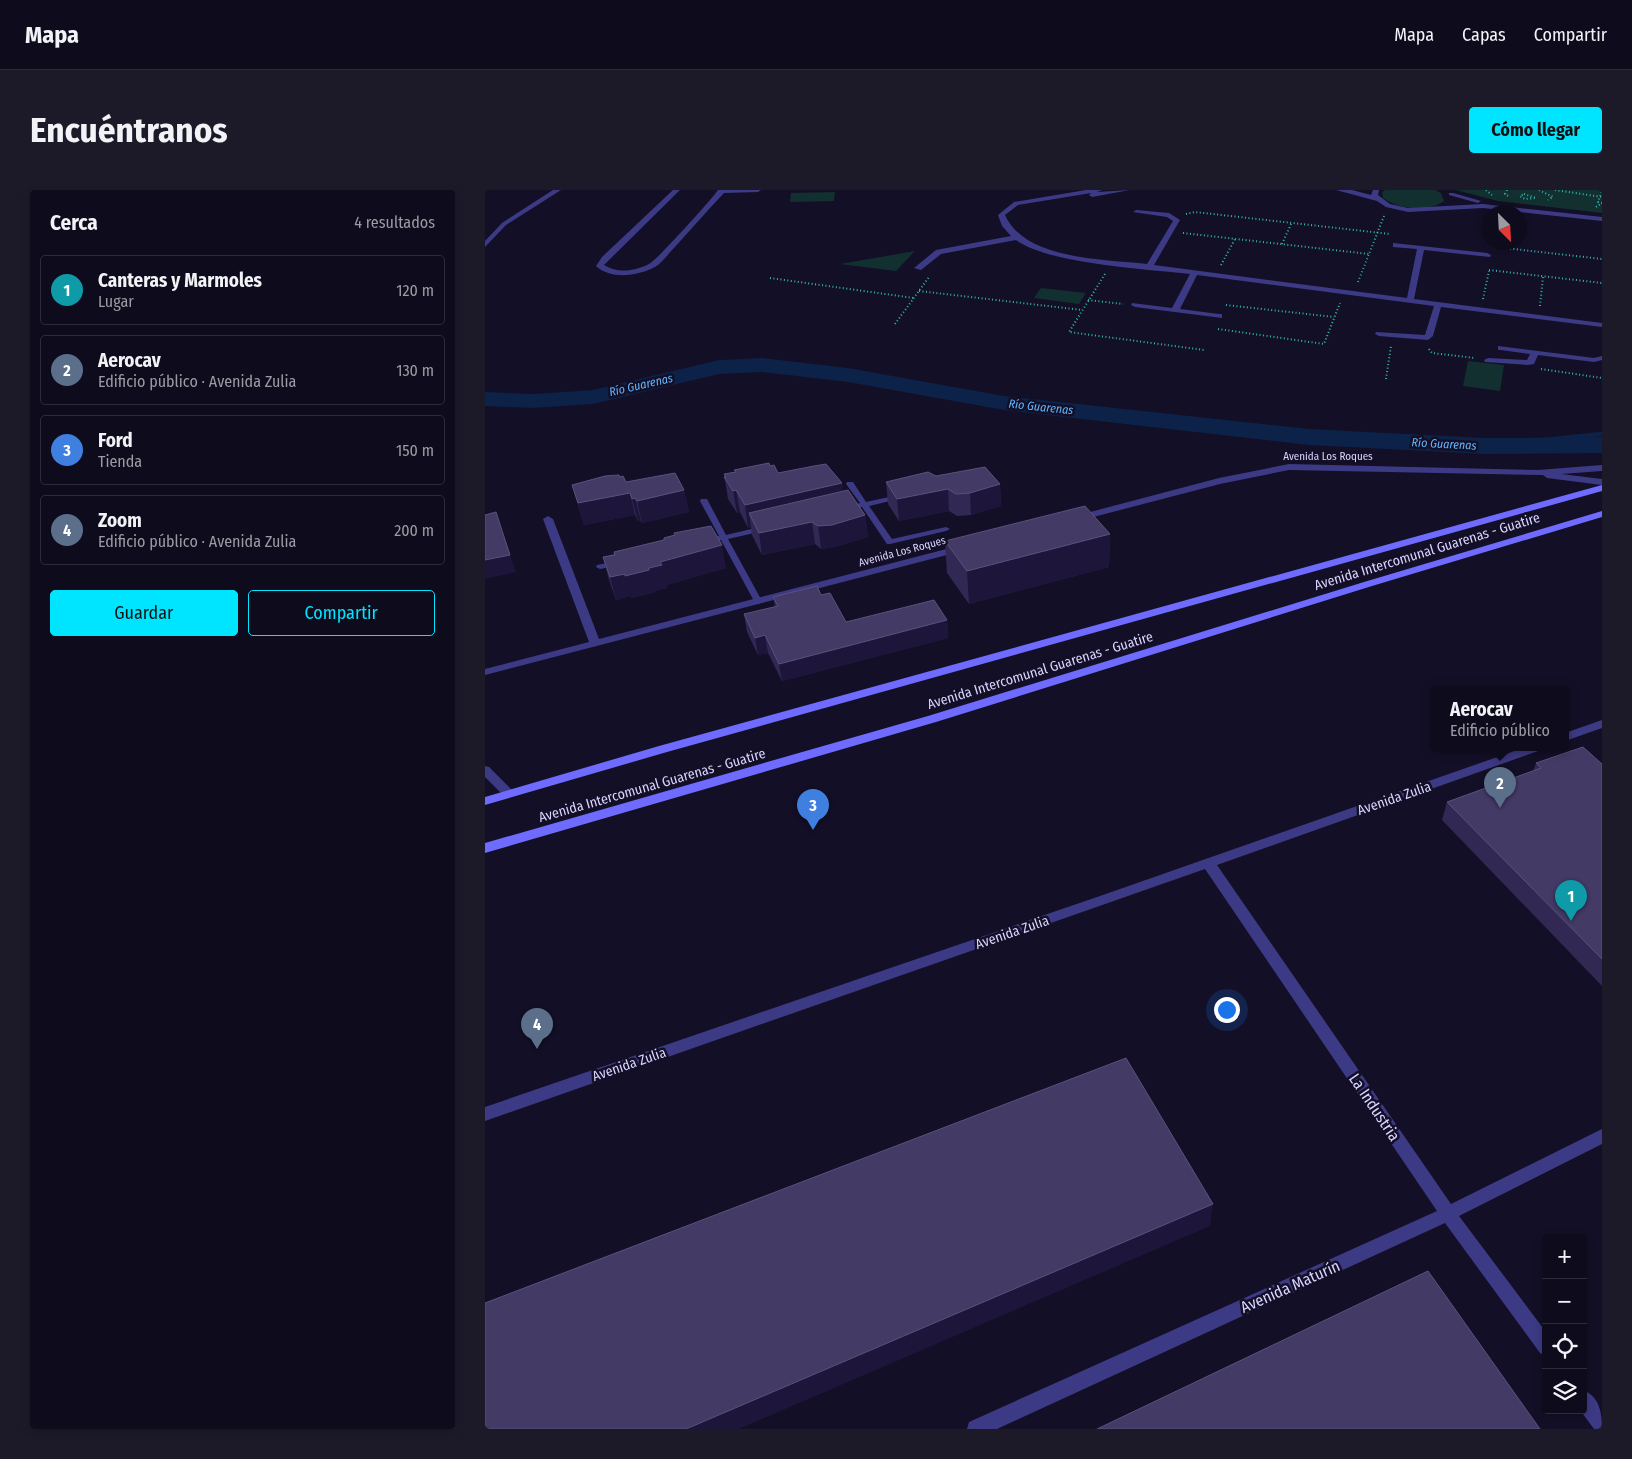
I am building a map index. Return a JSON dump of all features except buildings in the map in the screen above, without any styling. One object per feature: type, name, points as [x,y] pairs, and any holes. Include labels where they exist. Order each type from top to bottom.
[{"type":"main road","name":"Avenida Intercomunal Guarenas - Guatire","points":[[485,800],[1602,488]]},
{"type":"main road","name":"Avenida Intercomunal Guarenas - Guatire","points":[[485,848],[932,719],[1368,584],[1602,514]]},
{"type":"street","points":[[485,244],[504,224],[558,190]]},
{"type":"street","points":[[677,190],[605,259],[600,266],[602,269],[620,273],[635,272],[654,264],[722,191],[758,190]]},
{"type":"street","points":[[1099,190],[1030,200],[1016,204],[1001,215],[1003,221],[1018,237],[1040,250],[1113,263],[1602,325]]},
{"type":"street","points":[[1006,210],[1127,190]]},
{"type":"street","points":[[1339,190],[1358,192],[1377,199],[1388,206],[1420,211],[1483,206],[1602,218]]},
{"type":"street","points":[[1376,190],[1374,195],[1377,199]]},
{"type":"street","points":[[1442,209],[1453,202],[1448,192]]},
{"type":"street","points":[[1448,192],[1488,203],[1602,218]]},
{"type":"street","points":[[1136,212],[1175,217],[1177,220],[1149,267]]},
{"type":"street","points":[[919,268],[939,252],[1018,237]]},
{"type":"street","points":[[1396,244],[1487,255]]},
{"type":"street","points":[[1410,300],[1421,248]]},
{"type":"street","points":[[1175,310],[1195,273]]},
{"type":"street","points":[[1379,334],[1421,339],[1429,336],[1439,304]]},
{"type":"street","points":[[1135,306],[1219,316]]},
{"type":"street","points":[[1501,348],[1594,360],[1602,358]]},
{"type":"street","points":[[1488,360],[1528,363],[1531,362],[1535,352]]},
{"type":"street","name":"Avenida Los Roques","points":[[1065,521],[1219,482],[1289,467],[1538,473],[1602,468]]},
{"type":"street","name":"Avenida Los Roques","points":[[1538,473],[1558,478],[1602,482]]},
{"type":"street","points":[[548,519],[595,643]]},
{"type":"street","name":"Avenida Los Roques","points":[[485,672],[969,546]]},
{"type":"street","points":[[1569,736],[1602,724]]},
{"type":"street","name":"Avenida Zulia","points":[[485,1114],[1526,751]]},
{"type":"street","points":[[485,770],[509,794]]},
{"type":"street","name":"La Industria","points":[[1208,863],[1448,1214],[1542,1342]]},
{"type":"street","name":"Avenida Maturín","points":[[975,1429],[1448,1214],[1602,1136]]},
{"type":"street","points":[[1587,1403],[1602,1424]]},
{"type":"lane","points":[[850,484],[890,542],[946,529]]},
{"type":"lane","points":[[836,511],[912,493]]},
{"type":"lane","points":[[704,502],[758,601]]},
{"type":"lane","points":[[694,545],[770,527]]},
{"type":"lane","points":[[600,567],[628,560]]},
{"type":"path","points":[[1516,199],[1540,201],[1552,199],[1550,194],[1539,190]]},
{"type":"path","points":[[1555,190],[1601,197]]},
{"type":"path","points":[[1595,212],[1602,191]]},
{"type":"path","points":[[1530,194],[1536,198],[1529,200],[1520,196],[1530,194]]},
{"type":"path","points":[[1354,293],[1388,206]]},
{"type":"path","points":[[1282,244],[1292,222]]},
{"type":"path","points":[[1170,232],[1369,254]]},
{"type":"path","points":[[1216,276],[1235,239]]},
{"type":"path","points":[[1481,309],[1489,270],[1487,255]]},
{"type":"path","points":[[1113,263],[1069,332],[1204,350]]},
{"type":"path","points":[[895,324],[930,275],[919,268]]},
{"type":"path","points":[[1489,270],[1602,283]]},
{"type":"path","points":[[1538,317],[1543,277]]},
{"type":"path","points":[[769,278],[914,298]]},
{"type":"path","points":[[919,291],[1082,310]]},
{"type":"path","points":[[1212,328],[1324,344],[1345,292]]},
{"type":"path","points":[[1088,300],[1135,306]]},
{"type":"path","points":[[1225,305],[1334,317]]},
{"type":"path","points":[[1386,379],[1393,335]]},
{"type":"path","points":[[1421,339],[1432,353],[1488,360]]},
{"type":"path","points":[[1528,363],[1535,368],[1602,378]]},
{"type":"green space","points":[[1385,190],[1435,190],[1441,193],[1444,201],[1430,207],[1405,207],[1383,198],[1382,192]]},
{"type":"green space","points":[[1456,190],[1602,190],[1602,213],[1498,201]]},
{"type":"green space","points":[[835,192],[834,201],[790,202],[791,193]]},
{"type":"green space","points":[[915,251],[896,271],[840,264]]},
{"type":"green space","points":[[1041,288],[1086,293],[1079,304],[1034,298]]},
{"type":"green space","points":[[1468,361],[1504,365],[1500,391],[1463,386]]},
{"type":"waterway","name":"Río Guarenas","points":[[485,399],[533,401],[593,397],[719,367],[762,365],[848,375],[1004,403],[1309,437],[1485,446],[1602,445]]},
{"type":"waterway","points":[[1485,446],[1602,434]]},
{"type":"place","name":"Aerocav","points":[[1500,808]]},
{"type":"place","name":"Ford","points":[[813,830]]},
{"type":"place","name":"Canteras y Marmoles","points":[[1571,921]]},
{"type":"place","name":"Zoom","points":[[537,1049]]}]
